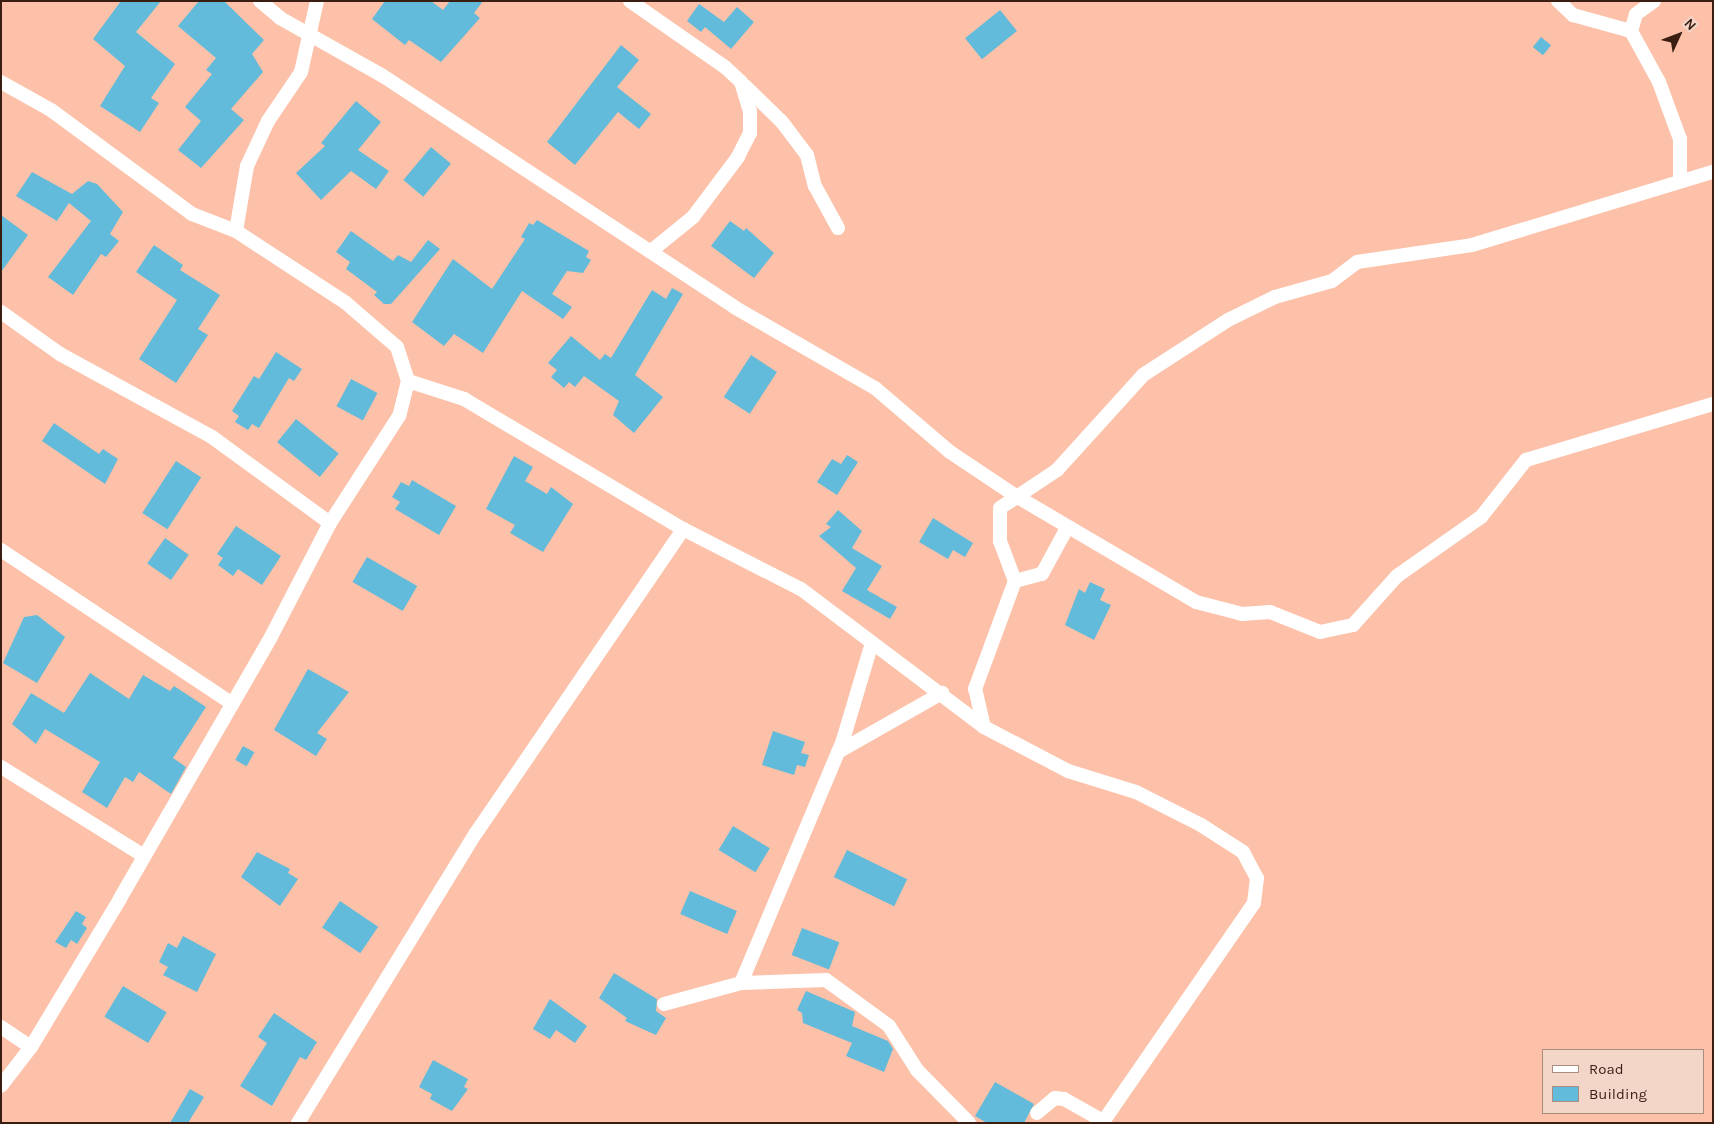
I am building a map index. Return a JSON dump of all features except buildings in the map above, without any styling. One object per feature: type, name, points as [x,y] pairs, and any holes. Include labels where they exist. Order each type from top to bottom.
[{"type":"street","points":[[260,1],[309,36],[383,76],[650,252],[875,388],[950,452],[1016,496],[1067,528],[1196,602],[1242,614],[1270,612],[1320,632],[1353,625],[1397,576],[1481,517],[1526,460],[1713,404]]},
{"type":"street","points":[[236,231],[247,166],[268,121],[301,72],[317,1]]},
{"type":"street","points":[[630,1],[741,82],[782,122],[807,155],[815,186],[838,228]]},
{"type":"street","points":[[1558,1],[1573,15],[1631,31]]},
{"type":"street","points":[[1654,1],[1636,14],[1631,31],[1659,82],[1680,139],[1680,180]]},
{"type":"street","points":[[1,82],[51,110],[192,214],[236,231],[382,331],[397,347],[408,381],[399,416],[330,523],[271,637],[231,702],[144,856],[31,1047],[1,1086]]},
{"type":"street","points":[[650,252],[693,217],[738,156],[750,133],[750,111],[741,82]]},
{"type":"street","points":[[984,727],[975,689],[1015,581],[1000,541],[1000,508],[1016,496],[1040,484],[1068,460],[1143,375],[1228,320],[1275,297],[1332,281],[1357,262],[1374,256],[1421,255],[1472,245],[1680,180],[1713,172]]},
{"type":"street","points":[[1,312],[60,354],[212,437],[330,523]]},
{"type":"street","points":[[408,381],[464,399],[683,529],[801,589],[942,693],[984,727],[1068,771],[1136,792],[1202,825],[1243,852],[1257,878],[1254,903],[1102,1122],[1064,1099],[1055,1098],[1037,1113]]},
{"type":"street","points":[[1015,581],[1042,574],[1067,528]]},
{"type":"street","points":[[298,1123],[476,833],[683,529]]},
{"type":"street","points":[[1,550],[231,702]]},
{"type":"street","points":[[741,983],[838,752],[872,643]]},
{"type":"street","points":[[838,752],[942,693]]},
{"type":"street","points":[[1,766],[144,856]]},
{"type":"street","points":[[664,1004],[741,983],[826,980],[889,1026],[917,1070],[969,1123]]},
{"type":"street","points":[[1,1027],[31,1047]]}]
